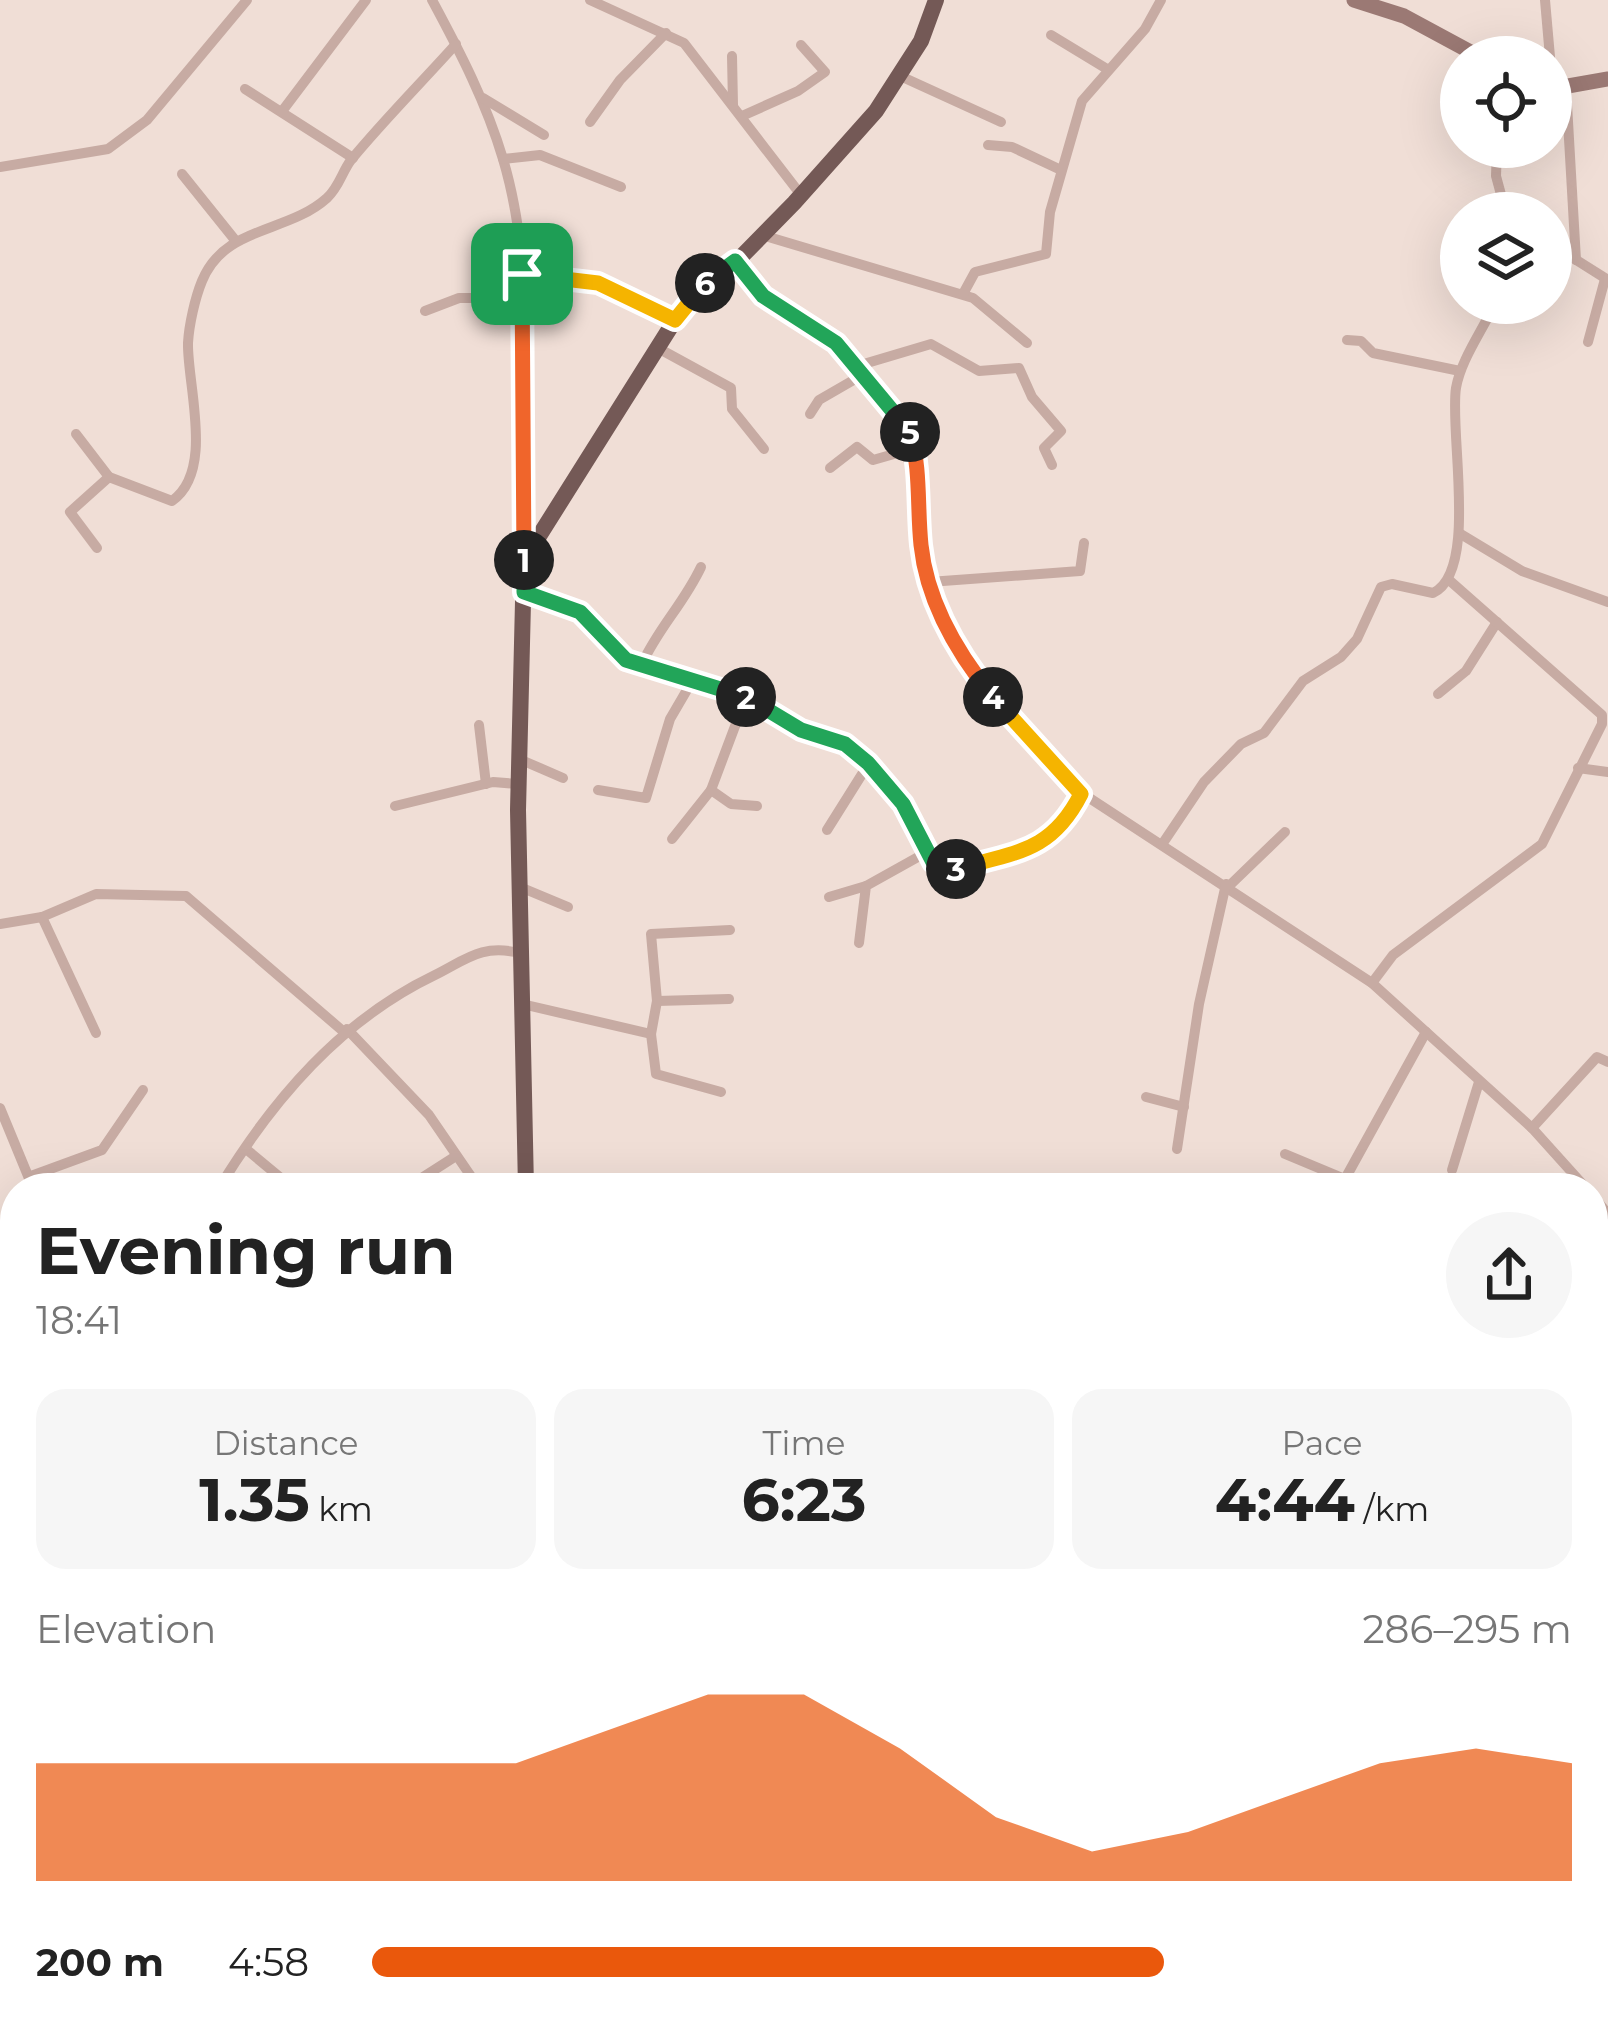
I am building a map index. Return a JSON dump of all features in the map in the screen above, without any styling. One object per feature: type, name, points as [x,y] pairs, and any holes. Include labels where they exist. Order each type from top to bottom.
[{"type":"main road","points":[[526,1173],[518,784],[524,560],[675,320],[706,282],[762,236],[876,111],[921,40],[936,0]]},
{"type":"street","points":[[0,167],[88,155],[132,133],[247,0]]},
{"type":"street","points":[[283,110],[366,0]]},
{"type":"street","points":[[432,0],[483,98],[503,159],[522,274],[524,560]]},
{"type":"street","points":[[590,0],[684,43],[801,195]]},
{"type":"street","points":[[963,294],[975,272],[1046,254],[1061,170],[1082,101],[1145,29],[1161,0]]},
{"type":"street","points":[[1354,0],[1445,36]]},
{"type":"street","points":[[1545,0],[1549,36]]},
{"type":"street","points":[[590,122],[620,80],[666,33]]},
{"type":"street","points":[[1051,35],[1108,69]]},
{"type":"street","points":[[76,434],[109,477],[172,500],[181,494],[196,447],[196,397],[188,340],[203,277],[235,240],[302,217],[338,186],[353,158],[456,44]]},
{"type":"street","points":[[742,116],[798,92],[825,72],[801,45]]},
{"type":"street","points":[[732,56],[734,105]]},
{"type":"street","points":[[898,75],[1001,122]]},
{"type":"street","points":[[1572,85],[1608,79]]},
{"type":"street","points":[[245,89],[353,158]]},
{"type":"street","points":[[483,98],[544,135]]},
{"type":"street","points":[[988,145],[1012,147],[1061,170]]},
{"type":"street","points":[[503,159],[540,155],[622,187]]},
{"type":"street","points":[[1566,168],[1576,260]]},
{"type":"street","points":[[182,174],[235,240]]},
{"type":"street","points":[[762,236],[963,294],[984,304],[1027,343]]},
{"type":"street","points":[[1572,257],[1607,280],[1588,341]]},
{"type":"street","points":[[735,261],[763,296],[823,333],[902,417],[915,448],[920,543],[929,582],[961,655],[1036,750],[1081,794],[1228,885],[1372,983],[1532,1128],[1572,1173]]},
{"type":"street","points":[[522,274],[598,283],[675,320]]},
{"type":"street","points":[[425,310],[459,298],[523,298]]},
{"type":"street","points":[[1163,843],[1204,782],[1240,744],[1264,733],[1303,681],[1341,657],[1357,639],[1382,587],[1393,584],[1433,593],[1449,580],[1459,533],[1454,426],[1460,370],[1484,324]]},
{"type":"street","points":[[1347,340],[1361,341],[1373,353],[1460,370]]},
{"type":"street","points":[[810,414],[819,400],[861,370],[931,344],[979,370],[1019,368],[1032,398],[1061,430],[1044,448],[1052,465]]},
{"type":"street","points":[[656,347],[731,388],[736,416],[764,448]]},
{"type":"street","points":[[830,468],[856,447],[873,460],[915,448]]},
{"type":"street","points":[[97,548],[70,512],[109,477]]},
{"type":"street","points":[[1459,533],[1522,571],[1608,602]]},
{"type":"street","points":[[929,582],[1080,571],[1084,543]]},
{"type":"street","points":[[641,665],[661,624],[680,611],[701,567]]},
{"type":"street","points":[[1372,983],[1403,946],[1542,844],[1602,716],[1449,580]]},
{"type":"street","points":[[524,592],[580,612],[620,657],[746,697],[801,730],[845,744],[903,804],[927,852],[945,870],[1034,847],[1059,831],[1081,794]]},
{"type":"street","points":[[1438,694],[1466,671],[1497,622]]},
{"type":"street","points":[[598,790],[646,798],[670,719],[691,682]]},
{"type":"street","points":[[672,838],[711,790],[746,697]]},
{"type":"street","points":[[478,725],[486,784]]},
{"type":"street","points":[[519,759],[563,778]]},
{"type":"street","points":[[827,830],[868,763]]},
{"type":"street","points":[[1578,768],[1608,772]]},
{"type":"street","points":[[395,806],[486,784],[518,784]]},
{"type":"street","points":[[711,790],[731,804],[757,806]]},
{"type":"street","points":[[1177,1149],[1198,1004],[1228,885],[1285,832]]},
{"type":"street","points":[[829,897],[866,886],[927,852]]},
{"type":"street","points":[[859,943],[866,886]]},
{"type":"street","points":[[520,887],[568,907]]},
{"type":"street","points":[[0,924],[43,917],[95,894],[186,896],[391,1071],[468,1173]]},
{"type":"street","points":[[43,917],[96,1033]]},
{"type":"street","points":[[721,1092],[656,1074],[651,1034],[657,1001],[651,934],[730,930]]},
{"type":"street","points":[[229,1173],[345,1030],[461,957],[495,947],[520,953]]},
{"type":"street","points":[[657,1001],[729,999]]},
{"type":"street","points":[[522,1004],[651,1034]]},
{"type":"street","points":[[1348,1173],[1426,1032]]},
{"type":"street","points":[[1532,1128],[1586,1066],[1600,1056],[1608,1062]]},
{"type":"street","points":[[1452,1170],[1479,1082]]},
{"type":"street","points":[[52,1173],[102,1150],[143,1090]]},
{"type":"street","points":[[1146,1097],[1184,1107]]},
{"type":"street","points":[[0,1108],[28,1173]]},
{"type":"street","points":[[245,1149],[275,1173]]},
{"type":"street","points":[[1286,1154],[1321,1173]]},
{"type":"street","points":[[429,1173],[456,1156]]},
{"type":"route","points":[[735,261],[763,296],[836,343],[910,430],[919,474],[923,562],[942,619],[961,655],[1036,750],[1081,794],[1055,835],[1034,847],[956,869],[939,868],[889,784],[845,744],[801,730],[746,697],[626,660],[580,612],[524,592],[522,274],[598,283],[675,320],[706,282],[735,261]]}]
